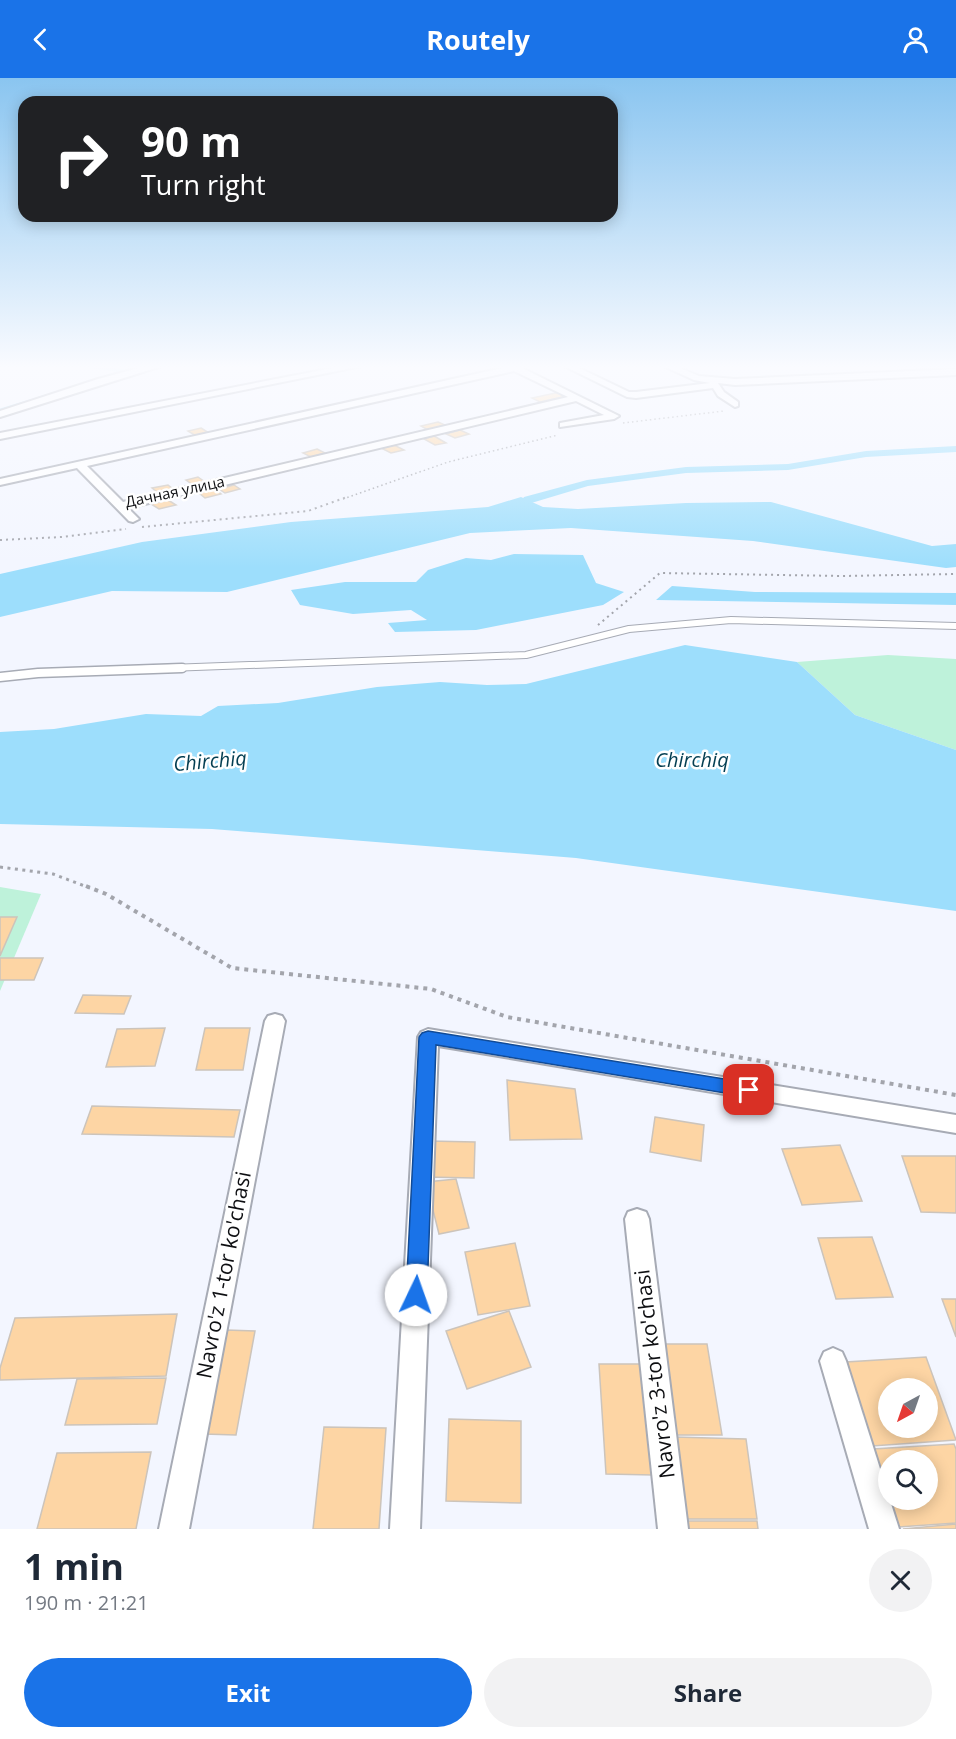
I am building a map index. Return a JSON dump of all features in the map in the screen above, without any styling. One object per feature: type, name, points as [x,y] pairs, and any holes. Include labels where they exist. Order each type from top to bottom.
[{"type":"street","points":[[0,436],[17,433]]},
{"type":"street","points":[[0,482],[222,433]]},
{"type":"street","name":"Дачная улица","points":[[80,465],[121,506],[430,433]]},
{"type":"street","points":[[121,506],[134,525]]},
{"type":"street","name":"Navro'z 1-tor ko'chasi","points":[[174,1529],[275,1020]]},
{"type":"street","points":[[405,1529],[428,1037],[956,1124]]},
{"type":"street","name":"Navro'z 3-tor ko'chasi","points":[[637,1219],[673,1529]]},
{"type":"street","points":[[833,1361],[884,1529]]},
{"type":"lane","points":[[0,677],[39,673],[526,655],[629,628],[730,620],[956,626]]},
{"type":"path","points":[[0,540],[62,537],[134,525],[308,511],[448,462],[551,433]]},
{"type":"path","points":[[578,642],[660,573],[842,576],[956,574]]},
{"type":"path","points":[[0,867],[53,874],[106,894],[232,968],[431,989],[507,1017],[956,1095]]},
{"type":"green space","points":[[888,655],[956,659],[956,750],[855,715],[797,662]]},
{"type":"green space","points":[[0,887],[41,894],[0,991]]},
{"type":"water","points":[[521,497],[543,507],[578,509],[686,503],[771,502],[932,546],[956,544],[956,567],[946,568],[753,541],[571,528],[470,533],[227,592],[112,591],[0,617],[0,574],[142,542],[291,522],[488,507]]},
{"type":"water","points":[[514,554],[583,555],[596,583],[624,592],[603,605],[476,630],[395,632],[388,623],[427,620],[411,610],[353,614],[300,605],[291,590],[345,582],[416,582],[428,570],[466,558],[491,560]]},
{"type":"water","points":[[672,586],[755,592],[956,593],[956,605],[656,600]]},
{"type":"water","name":"Chirchiq","points":[[685,645],[797,662],[855,715],[956,750],[956,911],[576,858],[212,829],[0,824],[0,732],[54,729],[146,714],[201,716],[218,706],[278,703],[377,687],[440,682],[487,685],[526,684]]},
{"type":"building","points":[[191,433],[209,433],[196,436]]},
{"type":"building","points":[[466,433],[469,434],[455,438],[446,434]]},
{"type":"building","points":[[434,436],[446,443],[435,445],[424,439]]},
{"type":"building","points":[[394,445],[404,450],[391,453],[381,448]]},
{"type":"building","points":[[317,449],[325,453],[311,457],[303,453]]},
{"type":"building","points":[[198,477],[205,482],[193,485],[186,480]]},
{"type":"building","points":[[168,485],[173,489],[158,493],[152,488]]},
{"type":"building","points":[[234,485],[240,489],[225,493],[219,489]]},
{"type":"building","points":[[215,489],[221,494],[205,498],[199,493]]},
{"type":"building","points":[[168,500],[176,505],[159,509],[151,504]]},
{"type":"building","points":[[0,917],[17,917],[0,956]]},
{"type":"building","points":[[0,958],[43,958],[34,980],[0,980]]},
{"type":"building","points":[[83,995],[131,996],[124,1014],[75,1013]]},
{"type":"building","points":[[165,1028],[155,1066],[106,1067],[117,1029]]},
{"type":"building","points":[[205,1028],[250,1028],[243,1070],[196,1070]]},
{"type":"building","points":[[507,1080],[575,1089],[582,1139],[510,1140]]},
{"type":"building","points":[[92,1106],[240,1110],[234,1137],[82,1134]]},
{"type":"building","points":[[655,1117],[704,1125],[701,1161],[650,1152]]},
{"type":"building","points":[[429,1141],[475,1142],[474,1178],[426,1177]]},
{"type":"building","points":[[840,1145],[862,1201],[802,1205],[782,1149]]},
{"type":"building","points":[[902,1156],[956,1156],[956,1213],[921,1212]]},
{"type":"building","points":[[456,1179],[469,1228],[439,1234],[426,1182]]},
{"type":"building","points":[[872,1237],[893,1297],[836,1299],[818,1238]]},
{"type":"building","points":[[515,1243],[530,1306],[478,1315],[465,1252]]},
{"type":"building","points":[[942,1299],[956,1299],[956,1337]]},
{"type":"building","points":[[509,1311],[531,1367],[467,1389],[446,1331]]},
{"type":"building","points":[[177,1314],[166,1376],[0,1380],[0,1368],[15,1318]]},
{"type":"building","points":[[226,1330],[255,1331],[236,1435],[204,1434]]},
{"type":"building","points":[[662,1344],[707,1344],[722,1435],[674,1435]]},
{"type":"building","points":[[926,1357],[934,1378],[878,1378],[878,1438],[938,1438],[938,1390],[956,1440],[872,1446],[846,1362]]},
{"type":"building","points":[[599,1364],[643,1364],[653,1475],[606,1474]]},
{"type":"building","points":[[166,1378],[157,1424],[65,1425],[77,1379]]},
{"type":"building","points":[[449,1419],[521,1421],[521,1503],[446,1501]]},
{"type":"building","points":[[324,1427],[386,1428],[379,1529],[313,1529]]},
{"type":"building","points":[[674,1437],[746,1439],[757,1519],[683,1519]]},
{"type":"building","points":[[954,1444],[956,1449],[956,1523],[898,1527],[892,1510],[938,1510],[938,1450],[878,1450],[878,1465],[873,1449]]},
{"type":"building","points":[[151,1452],[136,1529],[37,1529],[57,1453]]},
{"type":"building","points":[[683,1521],[757,1521],[758,1529],[684,1529]]},
{"type":"building","points":[[956,1524],[956,1529],[903,1529]]},
{"type":"waterway","points":[[528,500],[587,483],[686,470],[788,467],[866,454],[956,449]]},
{"type":"route","points":[[416,1295],[428,1037],[749,1090]]}]
